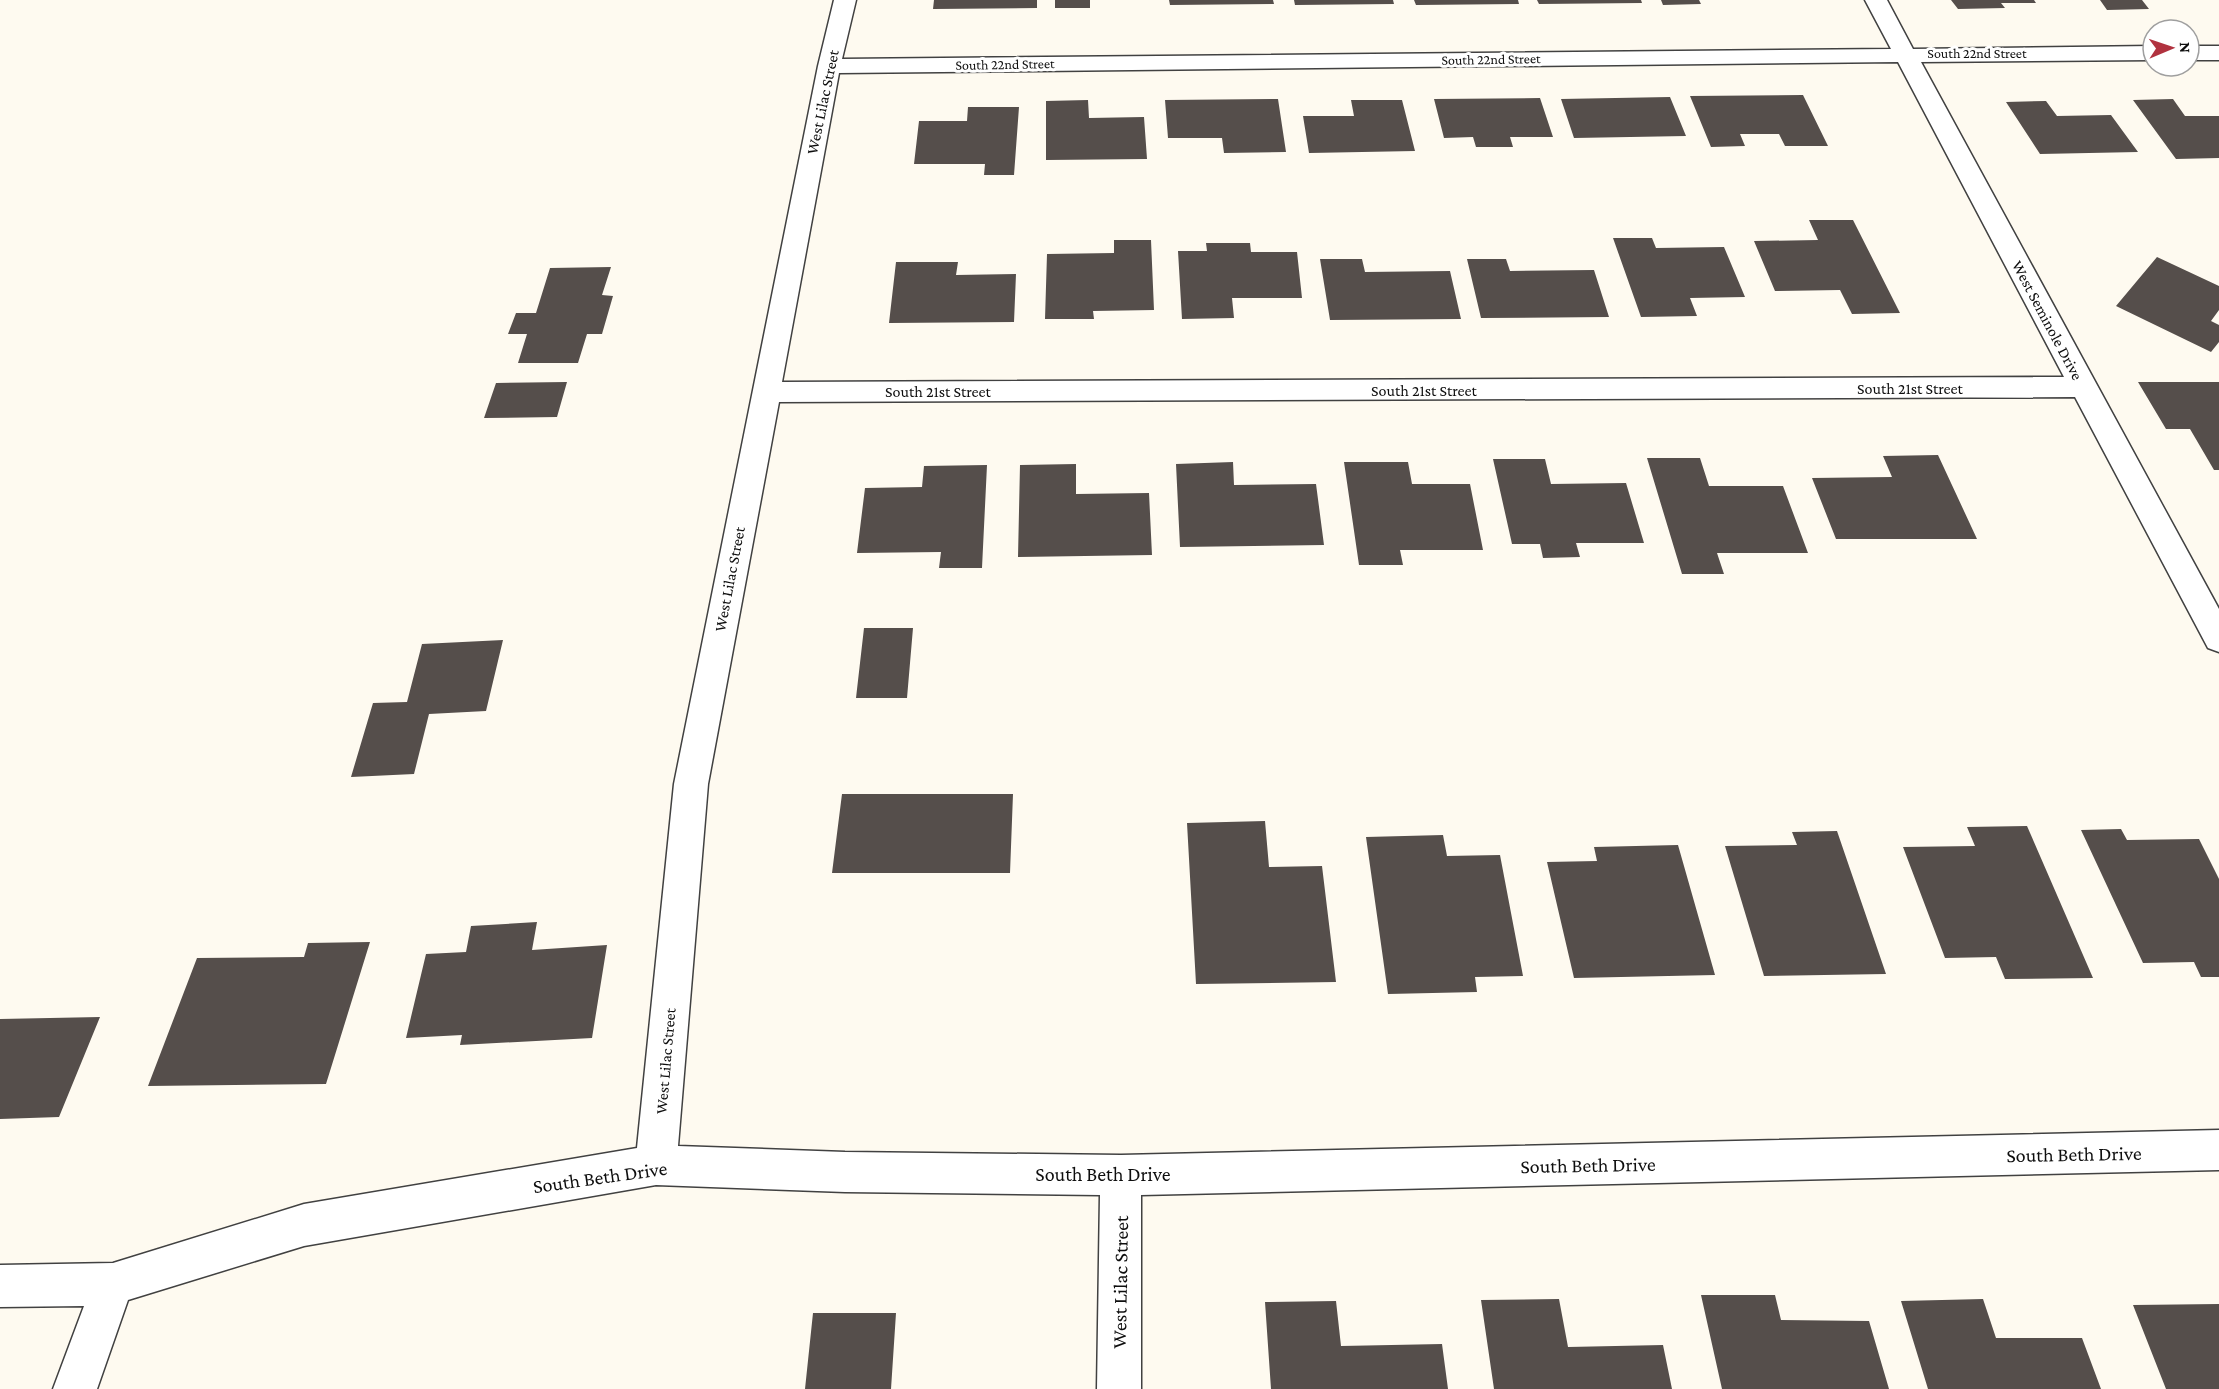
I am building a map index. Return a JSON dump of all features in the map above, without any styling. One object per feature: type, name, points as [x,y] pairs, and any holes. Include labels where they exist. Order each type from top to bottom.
[{"type":"street","name":"West Lilac Street","points":[[656,1165],[691,784],[829,66],[845,0]]},
{"type":"street","name":"West Seminole Drive","points":[[1876,0],[2219,639]]},
{"type":"street","points":[[2201,53],[2219,52]]},
{"type":"street","name":"South 22nd Street","points":[[829,66],[2141,53]]},
{"type":"street","name":"South 21st Street","points":[[765,392],[2084,387]]},
{"type":"street","name":"South Beth Drive","points":[[0,1286],[113,1284],[304,1225],[656,1165],[845,1172],[1121,1175],[2219,1150]]},
{"type":"street","name":"West Lilac Street","points":[[1119,1389],[1121,1175]]},
{"type":"street","points":[[75,1389],[113,1284]]},
{"type":"building","points":[[934,0],[1037,0],[1037,8],[933,9]]},
{"type":"building","points":[[1055,0],[1090,0],[1090,8],[1055,8]]},
{"type":"building","points":[[1169,0],[1273,0],[1274,4],[1170,5]]},
{"type":"building","points":[[1294,0],[1393,0],[1394,4],[1295,5]]},
{"type":"building","points":[[1414,0],[1518,0],[1519,4],[1416,5]]},
{"type":"building","points":[[1537,0],[1641,0],[1642,3],[1539,4]]},
{"type":"building","points":[[1661,0],[1699,0],[1701,4],[1663,5]]},
{"type":"building","points":[[1951,0],[2034,0],[2036,3],[2001,3],[2005,8],[1958,9]]},
{"type":"building","points":[[2100,0],[2142,0],[2149,9],[2107,10]]},
{"type":"building","points":[[1803,95],[1828,146],[1785,146],[1779,134],[1740,134],[1745,146],[1711,147],[1690,96]]},
{"type":"building","points":[[1670,97],[1686,136],[1574,138],[1561,99]]},
{"type":"building","points":[[1540,98],[1553,137],[1510,137],[1513,147],[1476,147],[1473,137],[1444,138],[1434,99]]},
{"type":"building","points":[[1278,99],[1286,152],[1224,153],[1222,138],[1168,138],[1165,100]]},
{"type":"building","points":[[2173,99],[2185,116],[2219,116],[2219,158],[2176,159],[2133,100]]},
{"type":"building","points":[[1088,100],[1089,118],[1144,117],[1147,159],[1046,160],[1046,101]]},
{"type":"building","points":[[1351,100],[1402,100],[1415,151],[1309,153],[1303,116],[1354,116]]},
{"type":"building","points":[[2046,101],[2057,116],[2111,115],[2138,152],[2040,154],[2006,102]]},
{"type":"building","points":[[968,107],[1019,107],[1014,175],[984,175],[985,164],[914,164],[919,121],[967,121]]},
{"type":"building","points":[[1809,220],[1853,220],[1900,313],[1852,314],[1840,290],[1775,291],[1754,241],[1818,240]]},
{"type":"building","points":[[1613,238],[1652,238],[1656,248],[1724,247],[1745,297],[1690,298],[1697,316],[1641,317]]},
{"type":"building","points":[[1114,240],[1151,240],[1154,310],[1093,311],[1094,319],[1045,319],[1047,254],[1114,253]]},
{"type":"building","points":[[1206,243],[1250,243],[1251,252],[1297,252],[1302,298],[1232,298],[1234,318],[1182,319],[1178,251],[1207,251]]},
{"type":"building","points":[[2157,257],[2219,286],[2219,310],[2211,321],[2219,325],[2219,342],[2211,352],[2116,306]]},
{"type":"building","points":[[1320,259],[1362,259],[1365,272],[1450,271],[1461,319],[1330,320]]},
{"type":"building","points":[[1467,259],[1506,259],[1510,271],[1594,270],[1609,317],[1481,318]]},
{"type":"building","points":[[896,262],[958,262],[956,275],[1016,274],[1014,322],[889,323]]},
{"type":"building","points":[[611,267],[602,295],[613,296],[602,334],[587,334],[578,363],[518,363],[527,334],[508,334],[516,313],[536,313],[550,268]]},
{"type":"building","points":[[567,382],[557,417],[484,418],[496,383]]},
{"type":"building","points":[[2138,382],[2219,382],[2219,470],[2214,470],[2190,429],[2166,429]]},
{"type":"building","points":[[1938,455],[1977,539],[1836,539],[1812,478],[1892,477],[1883,456]]},
{"type":"building","points":[[1647,458],[1700,458],[1709,486],[1783,486],[1808,553],[1717,553],[1724,574],[1682,574]]},
{"type":"building","points":[[1493,459],[1545,459],[1551,484],[1626,483],[1644,543],[1576,543],[1580,557],[1543,558],[1540,544],[1512,544]]},
{"type":"building","points":[[1233,462],[1234,485],[1316,484],[1324,545],[1180,547],[1176,464]]},
{"type":"building","points":[[1344,462],[1408,462],[1412,484],[1470,484],[1483,550],[1400,550],[1403,565],[1359,565]]},
{"type":"building","points":[[1076,464],[1076,494],[1149,493],[1152,555],[1018,557],[1020,465]]},
{"type":"building","points":[[987,465],[982,568],[939,568],[941,552],[857,553],[865,488],[922,487],[924,466]]},
{"type":"building","points":[[864,628],[913,628],[907,698],[856,698]]},
{"type":"building","points":[[503,640],[486,711],[429,714],[414,774],[351,777],[373,703],[407,702],[422,644]]},
{"type":"building","points":[[842,794],[1013,794],[1010,873],[832,873]]},
{"type":"building","points":[[1265,821],[1269,867],[1322,866],[1336,982],[1196,984],[1187,823]]},
{"type":"building","points":[[2027,826],[2093,978],[2005,979],[1996,957],[1945,958],[1903,847],[1975,846],[1967,827]]},
{"type":"building","points":[[2121,829],[2127,840],[2199,839],[2219,879],[2219,977],[2201,977],[2194,962],[2143,963],[2081,830]]},
{"type":"building","points":[[1837,831],[1886,974],[1764,976],[1725,846],[1797,845],[1792,832]]},
{"type":"building","points":[[1443,835],[1447,856],[1500,855],[1523,976],[1475,977],[1477,992],[1388,994],[1366,837]]},
{"type":"building","points":[[1678,845],[1715,975],[1574,978],[1547,862],[1597,861],[1594,847]]},
{"type":"building","points":[[537,922],[532,950],[607,945],[592,1038],[460,1045],[462,1035],[406,1038],[426,954],[466,952],[471,926]]},
{"type":"building","points":[[370,942],[326,1084],[148,1086],[197,958],[304,957],[308,943]]},
{"type":"building","points":[[100,1017],[59,1117],[0,1119],[0,1019]]},
{"type":"building","points":[[1701,1295],[1775,1295],[1781,1320],[1869,1321],[1889,1389],[1722,1389]]},
{"type":"building","points":[[1559,1299],[1568,1347],[1663,1345],[1672,1389],[1494,1389],[1481,1300]]},
{"type":"building","points":[[1983,1299],[1996,1338],[2082,1338],[2101,1389],[1928,1389],[1901,1301]]},
{"type":"building","points":[[1336,1301],[1341,1346],[1442,1344],[1448,1389],[1271,1389],[1265,1302]]},
{"type":"building","points":[[2219,1304],[2219,1389],[2166,1389],[2133,1305]]},
{"type":"building","points":[[813,1313],[896,1313],[891,1389],[805,1389]]}]
